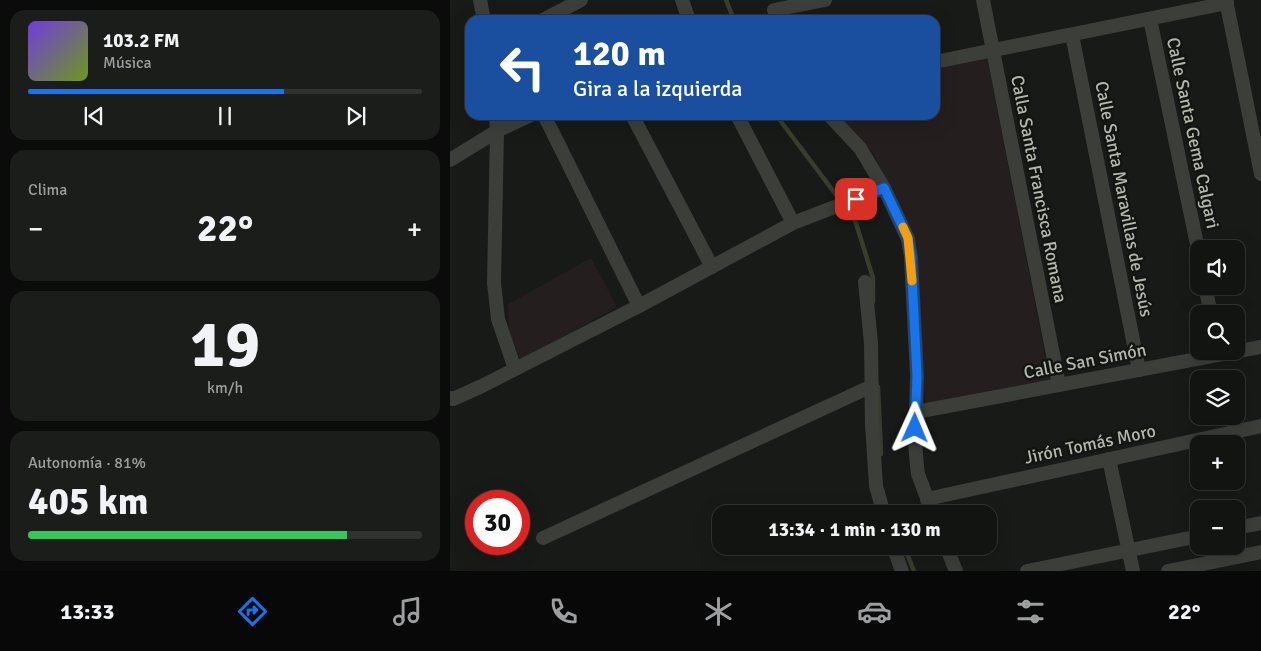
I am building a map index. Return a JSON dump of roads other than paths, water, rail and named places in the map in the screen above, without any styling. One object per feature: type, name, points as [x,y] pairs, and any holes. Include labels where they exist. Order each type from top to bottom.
[{"type":"street","points":[[480,0],[483,15]]},
{"type":"street","points":[[552,15],[581,0]]},
{"type":"street","points":[[682,0],[687,15]]},
{"type":"street","points":[[774,10],[826,0]]},
{"type":"street","name":"Calla Santa Francisca Romana","points":[[983,0],[1059,385]]},
{"type":"street","points":[[940,61],[1227,2],[1261,174]]},
{"type":"street","name":"Calle Santa Gema Calgari","points":[[1150,19],[1196,240]]},
{"type":"street","name":"Calle Santa Maravillas de Jesús","points":[[1072,35],[1139,370]]},
{"type":"street","points":[[496,120],[494,283],[498,319],[514,369]]},
{"type":"street","points":[[450,160],[497,131],[520,120]]},
{"type":"street","points":[[546,120],[639,306]]},
{"type":"street","points":[[635,120],[712,267]]},
{"type":"street","points":[[740,120],[794,223]]},
{"type":"street","points":[[834,120],[860,148],[884,188],[908,238],[917,376],[917,466],[929,505]]},
{"type":"street","points":[[450,398],[452,399],[467,392],[639,306],[794,223],[884,188]]},
{"type":"street","points":[[865,282],[871,343],[872,424],[876,486],[881,505]]},
{"type":"street","name":"Calle San Simón","points":[[1245,349],[1261,347]]},
{"type":"street","name":"Calle San Simón","points":[[916,412],[1190,359]]},
{"type":"street","points":[[543,538],[872,386]]},
{"type":"street","name":"Jirón Tomás Moro","points":[[927,499],[1261,426]]},
{"type":"street","points":[[1110,459],[1133,571]]},
{"type":"street","points":[[1245,526],[1261,523]]},
{"type":"street","points":[[1027,571],[1190,538]]},
{"type":"street","points":[[1168,571],[1218,566],[1261,552]]},
{"type":"street","points":[[896,555],[902,571]]},
{"type":"street","points":[[950,555],[956,571]]},
{"type":"waterway","points":[[726,0],[732,15]]},
{"type":"waterway","points":[[780,120],[855,220],[873,278],[873,302]]},
{"type":"waterway","points":[[878,387],[881,454]]},
{"type":"waterway","points":[[908,555],[914,571]]}]
